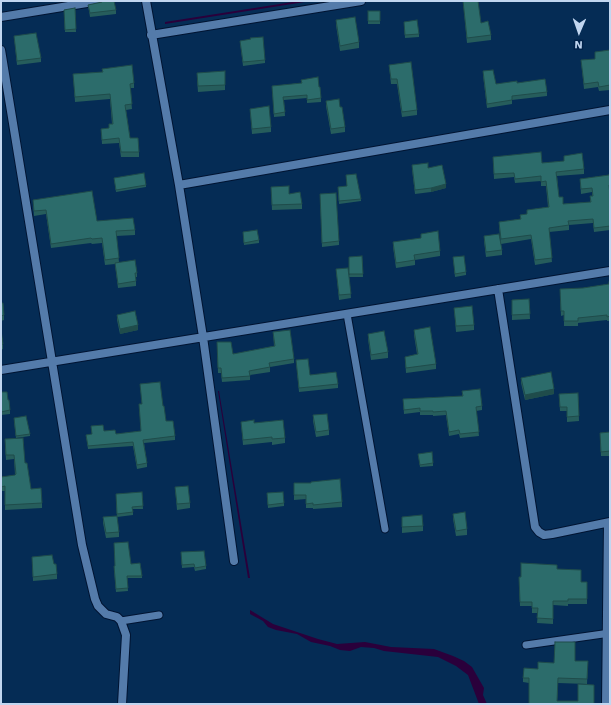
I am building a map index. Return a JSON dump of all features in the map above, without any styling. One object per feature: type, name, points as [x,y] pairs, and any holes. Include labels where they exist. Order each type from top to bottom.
[{"type":"street","points":[[1,17],[99,1]]},
{"type":"street","points":[[146,1],[179,185],[203,337],[234,561]]},
{"type":"street","points":[[151,35],[361,1]]},
{"type":"street","points":[[1,50],[53,362],[71,483],[88,574],[98,606],[106,614],[117,617],[125,629],[127,642],[122,704]]},
{"type":"street","points":[[179,185],[610,110]]},
{"type":"street","points":[[1,370],[610,271]]},
{"type":"street","points":[[498,290],[535,527],[544,535],[609,523],[609,634],[606,704]]},
{"type":"lane","points":[[347,314],[385,529]]},
{"type":"lane","points":[[121,621],[159,615]]},
{"type":"lane","points":[[526,645],[609,634]]},
{"type":"shaded area","points":[[299,1],[311,1],[165,24],[165,22]]},
{"type":"shaded area","points":[[219,391],[250,578],[248,578]]},
{"type":"shaded area","points":[[250,610],[273,624],[337,644],[365,642],[391,647],[434,649],[453,656],[472,667],[484,688],[483,695],[487,704],[479,704],[468,675],[456,666],[438,657],[361,647],[350,651],[340,650],[311,642],[297,634],[268,627],[263,621],[250,614]]},
{"type":"building","points":[[102,1],[114,1],[116,10],[90,13],[88,5]]},
{"type":"building","points":[[463,1],[478,1],[481,23],[488,21],[491,35],[467,38]]},
{"type":"building","points":[[75,8],[76,29],[65,30],[64,10]]},
{"type":"building","points":[[368,11],[380,11],[380,21],[368,21]]},
{"type":"building","points":[[355,17],[359,42],[340,46],[336,20]]},
{"type":"building","points":[[417,20],[419,34],[405,35],[404,22]]},
{"type":"building","points":[[36,33],[41,58],[17,61],[14,36]]},
{"type":"building","points":[[263,37],[265,60],[243,62],[240,41],[251,39],[250,38]]},
{"type":"building","points":[[610,50],[610,85],[599,87],[598,82],[584,84],[581,60],[595,59],[595,52]]},
{"type":"building","points":[[411,62],[417,110],[402,112],[397,79],[391,79],[389,65]]},
{"type":"building","points":[[132,65],[134,83],[130,84],[132,104],[125,105],[130,138],[138,138],[139,152],[121,152],[119,138],[102,140],[101,129],[109,128],[109,124],[113,124],[110,94],[75,97],[73,74],[103,72],[102,69]]},
{"type":"building","points":[[493,70],[496,84],[545,79],[547,92],[512,96],[512,100],[487,104],[483,71]]},
{"type":"building","points":[[225,71],[225,85],[198,86],[197,73]]},
{"type":"building","points":[[318,77],[321,98],[307,100],[307,95],[283,97],[285,112],[274,114],[272,86],[302,83],[301,80]]},
{"type":"building","points":[[339,99],[340,107],[342,107],[345,127],[331,129],[326,101]]},
{"type":"building","points":[[269,106],[271,127],[252,129],[250,109]]},
{"type":"building","points":[[541,152],[542,163],[564,161],[564,156],[582,153],[584,169],[556,172],[559,197],[563,197],[563,204],[591,202],[590,196],[593,196],[592,188],[581,189],[580,179],[609,175],[610,173],[610,226],[594,228],[593,219],[568,221],[569,225],[549,228],[552,258],[535,260],[531,235],[501,239],[499,222],[521,219],[520,215],[527,214],[527,210],[549,207],[546,181],[541,182],[541,176],[515,179],[514,173],[494,174],[493,157]]},
{"type":"building","points":[[428,163],[428,168],[442,165],[446,184],[415,190],[412,165]]},
{"type":"building","points":[[144,173],[146,185],[116,190],[114,178]]},
{"type":"building","points":[[356,174],[361,199],[339,201],[338,187],[347,186],[346,175]]},
{"type":"building","points":[[289,186],[289,194],[300,192],[302,204],[272,205],[271,187]]},
{"type":"building","points":[[92,191],[97,221],[133,218],[135,230],[116,231],[119,258],[105,260],[102,238],[91,238],[51,244],[46,210],[34,211],[33,200]]},
{"type":"building","points":[[336,193],[339,241],[322,243],[320,194]]},
{"type":"building","points":[[257,230],[259,240],[244,243],[243,232]]},
{"type":"building","points":[[438,231],[440,251],[414,255],[415,260],[396,263],[393,242],[421,238],[421,234]]},
{"type":"building","points":[[499,234],[502,250],[486,252],[484,236]]},
{"type":"building","points":[[362,256],[363,274],[349,274],[349,257]]},
{"type":"building","points":[[464,256],[466,272],[455,274],[453,257]]},
{"type":"building","points":[[135,260],[137,273],[135,273],[136,281],[118,284],[115,263]]},
{"type":"building","points":[[348,268],[351,294],[339,295],[336,269]]},
{"type":"building","points":[[609,282],[610,316],[578,318],[578,321],[564,321],[564,311],[561,311],[560,289],[583,288],[609,284]]},
{"type":"building","points":[[529,299],[530,314],[512,315],[512,300]]},
{"type":"building","points":[[1,303],[3,303],[4,315],[1,316]]},
{"type":"building","points":[[472,306],[474,325],[456,326],[454,308]]},
{"type":"building","points":[[135,311],[138,325],[120,329],[117,315]]},
{"type":"building","points":[[430,327],[436,364],[406,368],[405,357],[418,354],[414,330]]},
{"type":"building","points":[[1,330],[3,344],[1,345]]},
{"type":"building","points":[[290,330],[294,359],[269,363],[270,367],[249,371],[250,376],[222,378],[221,368],[218,368],[217,342],[231,342],[233,354],[275,346],[273,332]]},
{"type":"building","points":[[384,331],[388,352],[371,355],[368,334]]},
{"type":"building","points":[[308,359],[310,375],[336,372],[338,384],[299,388],[296,360]]},
{"type":"building","points":[[551,372],[554,389],[525,395],[521,378]]},
{"type":"building","points":[[160,382],[166,421],[173,421],[175,436],[143,440],[147,463],[137,465],[133,442],[88,446],[86,435],[92,434],[91,426],[103,425],[104,431],[115,430],[116,434],[141,431],[139,404],[142,404],[140,384]]},
{"type":"building","points":[[480,389],[482,406],[476,407],[479,432],[460,434],[459,430],[449,432],[446,411],[420,411],[420,408],[404,410],[403,399],[463,396],[462,391]]},
{"type":"building","points":[[1,392],[7,392],[10,410],[1,412]]},
{"type":"building","points":[[578,393],[579,416],[567,417],[567,407],[560,407],[559,394]]},
{"type":"building","points":[[327,414],[329,430],[316,432],[313,415]]},
{"type":"building","points":[[26,416],[30,434],[16,436],[14,418]]},
{"type":"building","points":[[254,420],[254,423],[283,420],[285,438],[272,439],[272,437],[243,440],[241,422]]},
{"type":"building","points":[[610,432],[610,451],[601,452],[600,433]]},
{"type":"building","points":[[23,438],[25,463],[27,463],[31,489],[41,488],[42,503],[5,505],[5,486],[1,487],[1,477],[16,474],[14,455],[6,455],[5,439]]},
{"type":"building","points":[[432,452],[433,463],[420,465],[418,454]]},
{"type":"building","points":[[340,479],[342,502],[313,505],[313,503],[306,504],[306,495],[294,495],[294,483],[311,483]]},
{"type":"building","points":[[188,486],[190,503],[177,504],[175,487]]},
{"type":"building","points":[[142,492],[143,506],[132,507],[133,512],[117,514],[116,494]]},
{"type":"building","points":[[283,492],[284,503],[268,505],[267,493]]},
{"type":"building","points":[[465,512],[467,529],[456,531],[453,514]]},
{"type":"building","points":[[422,515],[423,526],[402,527],[402,517]]},
{"type":"building","points":[[117,516],[119,532],[106,533],[103,517]]},
{"type":"building","points":[[128,542],[131,564],[140,563],[142,576],[127,576],[128,588],[116,589],[114,543]]},
{"type":"building","points":[[204,551],[206,566],[195,568],[194,564],[182,565],[181,552]]},
{"type":"building","points":[[52,555],[54,564],[56,564],[57,574],[33,577],[32,557]]},
{"type":"building","points":[[521,563],[557,565],[557,569],[581,570],[581,582],[587,582],[587,599],[553,601],[553,619],[537,618],[538,608],[532,608],[532,602],[520,602],[519,577],[521,577]]},
{"type":"building","points":[[555,642],[575,642],[575,661],[588,661],[587,679],[558,678],[557,701],[578,701],[578,684],[594,685],[594,704],[529,704],[529,678],[523,678],[524,668],[538,669],[538,662],[554,663]]}]
